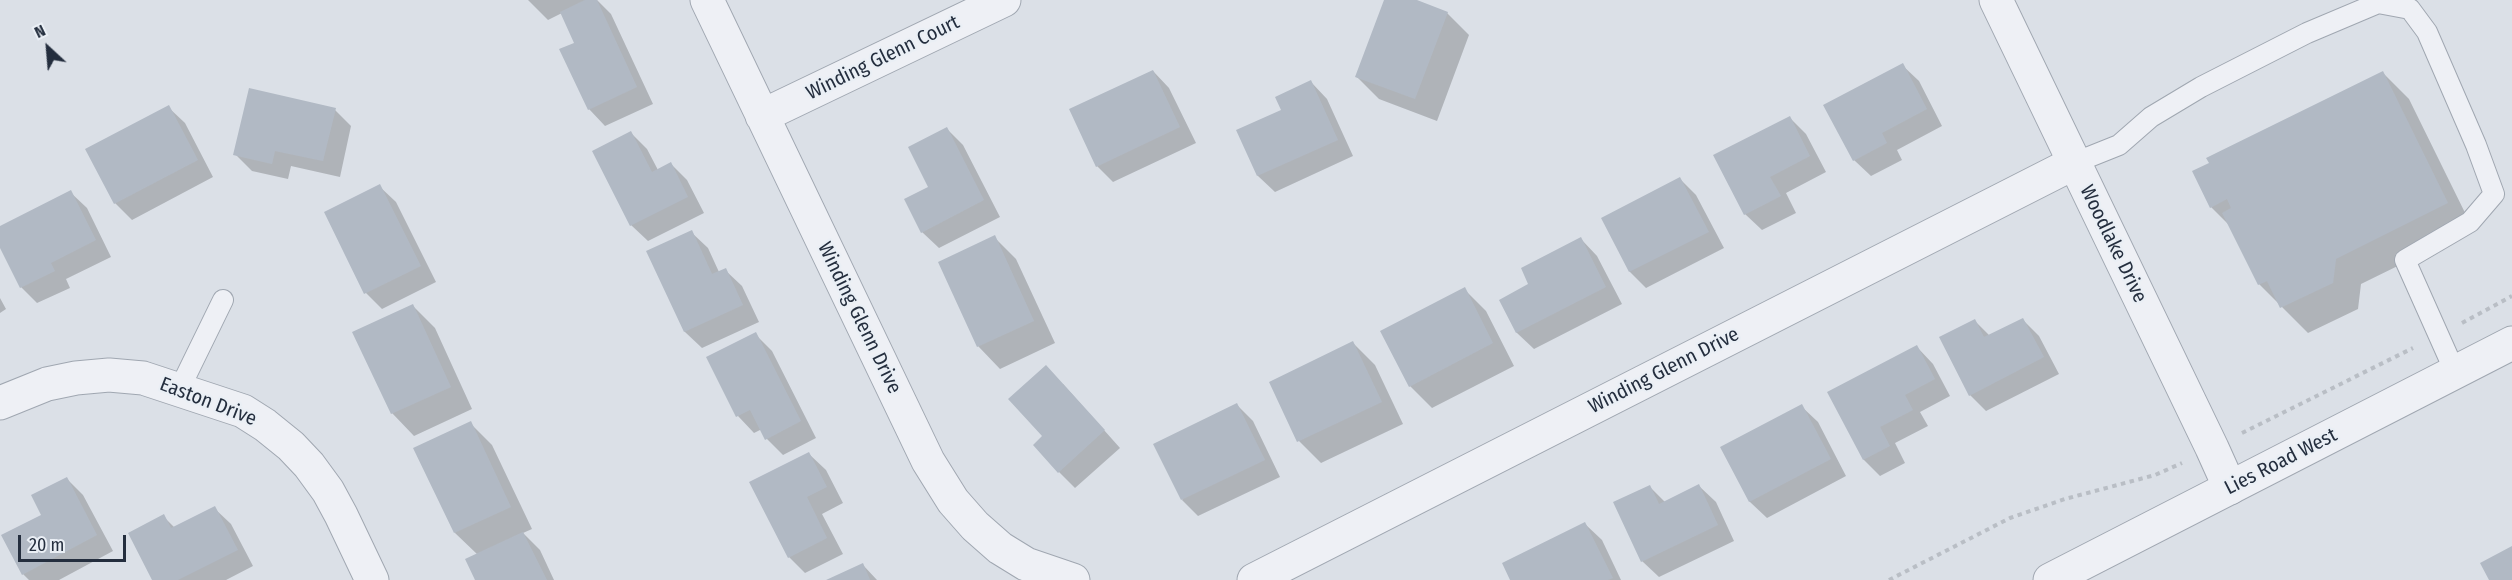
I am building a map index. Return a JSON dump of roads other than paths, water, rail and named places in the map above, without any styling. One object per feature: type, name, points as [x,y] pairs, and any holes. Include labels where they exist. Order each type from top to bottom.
[{"type":"street","name":"Winding Glenn Drive","points":[[707,0],[928,461],[953,501],[975,526],[1000,548],[1026,564],[1073,580]]},
{"type":"street","name":"Winding Glenn Court","points":[[762,116],[1004,0]]},
{"type":"street","name":"Woodlake Drive","points":[[1996,0],[2230,488]]},
{"type":"street","name":"Winding Glenn Drive","points":[[1254,580],[2074,163]]},
{"type":"street","name":"Lies Road West","points":[[2049,580],[2512,344]]},
{"type":"street","name":"Easton Drive","points":[[0,403],[47,384],[109,375],[143,378],[243,411],[291,446],[309,465],[328,491],[372,580]]},
{"type":"lane","points":[[2074,163],[2119,145],[2151,117],[2171,105],[2307,33],[2378,3],[2410,9],[2427,32],[2476,145],[2494,194],[2470,222],[2405,260],[2455,372]]},
{"type":"lane","points":[[179,390],[223,300]]}]
